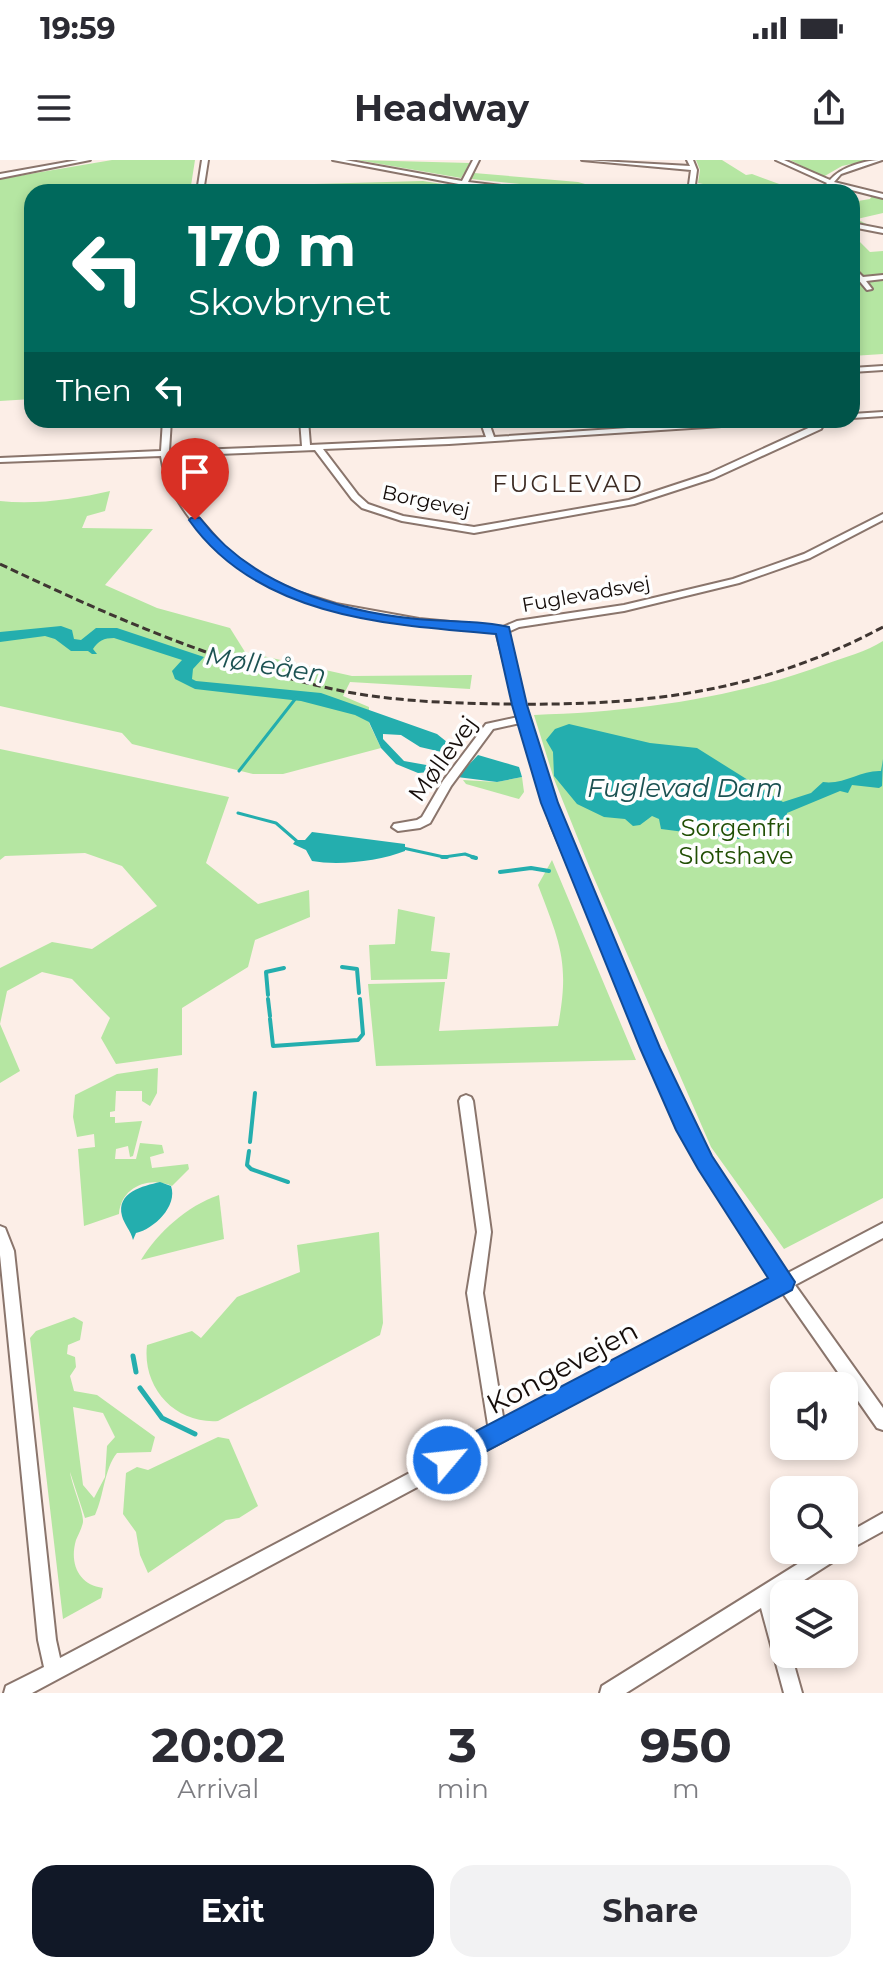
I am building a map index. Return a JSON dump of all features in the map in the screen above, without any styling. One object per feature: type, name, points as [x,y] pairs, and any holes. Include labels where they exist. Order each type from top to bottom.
[{"type":"street","points":[[0,176],[87,160]]},
{"type":"street","points":[[336,160],[473,184]]},
{"type":"street","points":[[464,183],[476,160]]},
{"type":"street","points":[[585,160],[693,168]]},
{"type":"street","points":[[690,160],[693,168],[692,184]]},
{"type":"street","points":[[779,160],[837,184]]},
{"type":"street","points":[[829,182],[844,170],[879,160]]},
{"type":"street","points":[[201,184],[204,161]]},
{"type":"street","points":[[860,190],[883,196]]},
{"type":"street","points":[[860,227],[883,231]]},
{"type":"street","points":[[861,279],[883,277]]},
{"type":"street","points":[[861,279],[869,289]]},
{"type":"street","points":[[860,369],[883,368]]},
{"type":"street","points":[[860,415],[883,414]]},
{"type":"street","points":[[164,453],[166,428]]},
{"type":"street","points":[[305,428],[306,448]]},
{"type":"street","points":[[487,428],[491,439]]},
{"type":"street","points":[[586,428],[588,433]]},
{"type":"street","points":[[0,460],[491,439],[642,428]]},
{"type":"street","name":"Borgevej","points":[[317,447],[346,487],[365,506],[402,518],[474,530],[600,508],[682,486],[816,428]]},
{"type":"street","name":"Fuglevadsvej","points":[[164,453],[170,482],[207,537],[259,578],[309,600],[413,623],[504,630],[517,624],[624,608],[736,581],[807,556],[883,517]]},
{"type":"street","points":[[504,630],[502,635],[524,719],[570,858],[684,1123],[705,1162],[784,1282],[883,1422]]},
{"type":"street","name":"Møllevej","points":[[398,827],[420,824],[426,820],[490,726],[524,719]]},
{"type":"street","points":[[466,1101],[484,1232],[475,1293],[497,1433]]},
{"type":"street","name":"Kongevejen","points":[[13,1693],[883,1230]]},
{"type":"street","points":[[0,1233],[7,1251],[47,1640],[54,1672]]},
{"type":"street","points":[[858,1536],[883,1521]]},
{"type":"street","points":[[610,1693],[814,1564]]},
{"type":"street","points":[[766,1595],[793,1693]]},
{"type":"green space","points":[[112,160],[195,160],[191,184],[24,184],[24,400],[0,401],[0,179]]},
{"type":"green space","points":[[357,160],[470,163],[461,178]]},
{"type":"green space","points":[[696,160],[722,160],[746,175],[752,174],[779,184],[703,184],[698,183],[700,170]]},
{"type":"green space","points":[[790,160],[870,160],[842,166],[823,177]]},
{"type":"green space","points":[[474,173],[585,184],[519,184],[471,179]]},
{"type":"green space","points":[[423,181],[442,184],[314,184]]},
{"type":"green space","points":[[872,195],[883,198],[883,213],[860,218],[860,201],[870,199]]},
{"type":"green space","points":[[860,242],[870,252],[883,251],[883,354],[860,355]]},
{"type":"green space","points":[[110,491],[105,511],[87,516],[82,528],[153,529],[105,585],[157,608],[230,628],[245,652],[352,676],[472,675],[470,689],[350,682],[343,696],[369,707],[369,723],[381,748],[283,774],[253,774],[132,744],[122,733],[0,706],[0,501],[55,500]]},
{"type":"green space","name":"Sorgenfri Slotshave","points":[[883,641],[883,1198],[784,1249],[711,1147],[591,871],[554,779],[534,715],[646,707],[719,695],[791,676]]},
{"type":"green space","points":[[0,749],[229,797],[206,863],[258,904],[309,890],[310,917],[255,940],[248,967],[182,1008],[182,1055],[116,1064],[101,1038],[110,1018],[72,979],[42,972],[7,991],[0,1024],[0,968],[52,942],[92,949],[157,906],[122,866],[85,853],[5,856],[0,860]]},
{"type":"green space","points":[[522,777],[524,792],[519,799],[466,784],[463,780],[497,782]]},
{"type":"green space","points":[[552,860],[636,1060],[376,1066],[368,984],[445,982],[439,1031],[558,1026],[563,986],[561,954],[538,885]]},
{"type":"green space","points":[[398,909],[435,917],[431,951],[450,953],[447,979],[371,980],[369,945],[395,944]]},
{"type":"green space","points":[[0,1024],[20,1071],[0,1083]]},
{"type":"green space","points":[[158,1068],[157,1093],[150,1106],[142,1101],[142,1091],[116,1091],[115,1111],[110,1112],[110,1117],[115,1117],[115,1123],[142,1121],[133,1156],[130,1157],[128,1146],[116,1149],[115,1159],[136,1159],[140,1143],[162,1145],[164,1153],[150,1157],[152,1168],[188,1164],[189,1169],[172,1186],[154,1182],[138,1186],[125,1197],[119,1214],[84,1226],[78,1149],[95,1147],[94,1134],[77,1137],[73,1117],[75,1095],[117,1074]]},
{"type":"green space","points":[[219,1195],[224,1239],[141,1260],[174,1221]]},
{"type":"green space","points":[[379,1232],[383,1323],[380,1335],[218,1421],[188,1416],[164,1400],[150,1375],[147,1345],[192,1331],[201,1338],[237,1297],[300,1272],[297,1245]]},
{"type":"green space","points":[[74,1317],[83,1322],[80,1340],[68,1345],[67,1354],[75,1357],[76,1367],[70,1376],[74,1391],[97,1395],[155,1437],[151,1452],[117,1453],[109,1467],[95,1515],[85,1518],[70,1472],[83,1518],[74,1549],[75,1565],[88,1583],[103,1588],[101,1598],[63,1619],[30,1338],[36,1331]],"holes":[[[73,1407],[103,1413],[115,1437],[107,1446],[105,1477],[94,1498],[83,1485]]]},
{"type":"green space","points":[[218,1437],[229,1439],[258,1506],[239,1518],[226,1520],[148,1573],[140,1555],[136,1532],[123,1514],[126,1473],[137,1467],[148,1470]]},
{"type":"water","points":[[61,626],[72,630],[74,639],[81,640],[96,628],[117,628],[204,657],[193,669],[192,679],[196,681],[321,693],[437,734],[452,746],[446,753],[420,747],[401,735],[383,734],[383,739],[404,761],[432,766],[430,772],[418,773],[396,764],[381,748],[369,722],[355,715],[301,701],[195,689],[175,679],[172,671],[182,660],[114,638],[97,644],[93,649],[97,654],[71,651],[45,636],[0,642],[0,632]]},
{"type":"water","name":"Fuglevad Dam","points":[[569,724],[650,743],[697,748],[783,802],[811,793],[823,782],[881,771],[883,759],[882,786],[852,785],[848,793],[840,791],[787,813],[788,829],[783,833],[761,833],[739,839],[661,829],[659,819],[652,816],[633,826],[625,819],[604,817],[577,804],[554,776],[553,752],[546,740],[555,729]]},
{"type":"water","points":[[478,755],[519,767],[522,777],[497,782],[457,777]]},
{"type":"water","points":[[312,832],[405,844],[405,851],[359,862],[312,861],[306,850],[293,844],[296,840],[305,840]]},
{"type":"water","points":[[160,1182],[171,1186],[168,1209],[157,1222],[136,1233],[133,1240],[122,1216],[123,1201],[132,1192]]},
{"type":"waterway","name":"Mølleåen","points":[[239,771],[296,698]]},
{"type":"waterway","points":[[238,813],[276,823],[299,843]]},
{"type":"waterway","points":[[403,848],[444,857]]},
{"type":"waterway","points":[[444,857],[465,854],[476,858],[472,857]]},
{"type":"waterway","points":[[500,872],[531,868],[549,871]]},
{"type":"waterway","points":[[342,967],[357,969],[359,993]]},
{"type":"waterway","points":[[268,995],[266,972],[284,968]]},
{"type":"waterway","points":[[268,999],[270,1016]]},
{"type":"waterway","points":[[270,1019],[273,1046],[358,1040],[363,1034],[360,999]]},
{"type":"waterway","points":[[250,1142],[255,1093]]},
{"type":"waterway","points":[[249,1151],[247,1165],[251,1169],[288,1182]]},
{"type":"waterway","points":[[133,1356],[136,1372]]},
{"type":"waterway","points":[[140,1388],[162,1418],[195,1434]]},
{"type":"railway","points":[[0,564],[120,618],[243,665],[328,688],[415,700],[554,704],[651,698],[698,691],[790,668],[883,627]]},
{"type":"district","name":"FUGLEVAD","points":[[568,484]]},
{"type":"route","points":[[195,520],[212,543],[237,564],[282,590],[309,600],[334,608],[413,623],[504,630],[502,635],[519,705],[549,803],[650,1048],[705,1162],[784,1282],[447,1460]]}]
